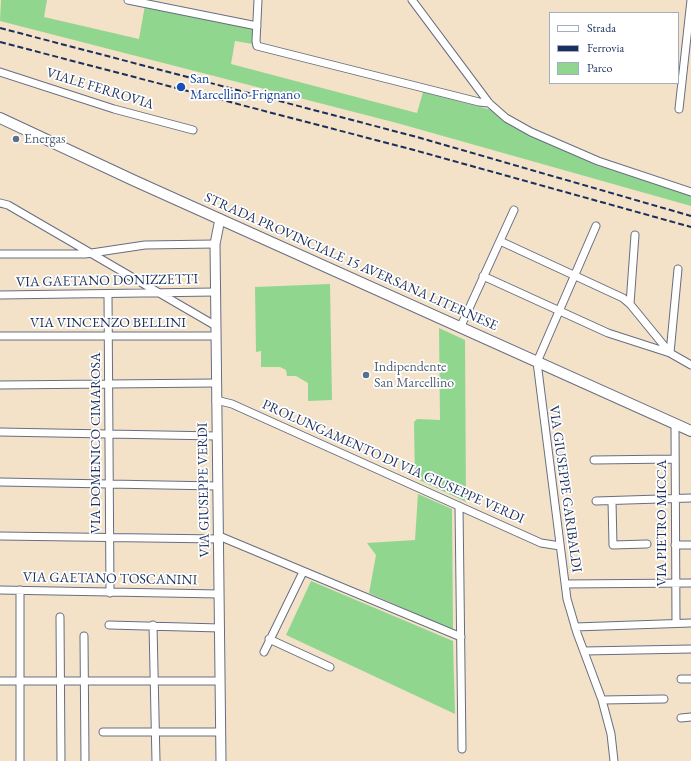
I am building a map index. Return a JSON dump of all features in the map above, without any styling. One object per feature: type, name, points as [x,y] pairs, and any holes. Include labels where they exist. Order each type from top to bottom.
[{"type":"main road","name":"STRADA PROVINCIALE 15 AVERSANA LITERNESE","points":[[0,118],[220,219],[461,326],[691,431]]},
{"type":"street","points":[[128,0],[257,26]]},
{"type":"street","points":[[258,0],[257,46],[471,100],[489,103]]},
{"type":"street","points":[[412,0],[489,103],[506,118],[531,132],[598,161],[691,192]]},
{"type":"street","points":[[679,109],[691,0]]},
{"type":"street","name":"VIALE FERROVIA","points":[[0,72],[114,109],[193,130]]},
{"type":"street","points":[[0,203],[8,205],[216,326]]},
{"type":"street","points":[[461,326],[514,210]]},
{"type":"street","name":"VIA GIUSEPPE VERDI","points":[[220,219],[215,244],[215,292],[221,761]]},
{"type":"street","name":"VIA GIUSEPPE GARIBALDI","points":[[596,226],[558,310],[537,362],[567,599],[575,626],[602,700],[611,734],[614,761]]},
{"type":"street","points":[[630,304],[635,235]]},
{"type":"street","points":[[500,241],[623,298],[630,304],[670,353]]},
{"type":"street","points":[[0,254],[93,254],[145,246],[215,244]]},
{"type":"street","points":[[670,353],[678,269]]},
{"type":"street","points":[[483,276],[608,333],[670,353],[691,365]]},
{"type":"street","name":"VIA GAETANO DONIZZETTI","points":[[0,295],[215,292]]},
{"type":"street","name":"VIA DOMENICO CIMAROSA","points":[[108,294],[110,593]]},
{"type":"street","name":"VIA VINCENZO BELLINI","points":[[0,336],[216,336]]},
{"type":"street","points":[[0,385],[216,383]]},
{"type":"street","name":"PROLUNGAMENTO DI VIA GIUSEPPE VERDI","points":[[216,400],[232,404],[541,543],[560,546]]},
{"type":"street","name":"VIA PIETRO MICCA","points":[[675,424],[676,623]]},
{"type":"street","points":[[0,432],[217,436]]},
{"type":"street","points":[[594,460],[674,459]]},
{"type":"street","points":[[0,482],[218,486]]},
{"type":"street","points":[[596,501],[691,498]]},
{"type":"street","points":[[612,501],[613,545],[647,544]]},
{"type":"street","points":[[459,506],[462,749]]},
{"type":"street","points":[[0,536],[219,538],[461,637]]},
{"type":"street","points":[[675,545],[691,545]]},
{"type":"street","points":[[264,652],[302,572]]},
{"type":"street","points":[[565,584],[691,583]]},
{"type":"street","name":"VIA GAETANO TOSCANINI","points":[[0,590],[219,594]]},
{"type":"street","points":[[20,590],[20,761]]},
{"type":"street","points":[[60,617],[61,761]]},
{"type":"street","points":[[575,626],[691,623]]},
{"type":"street","points":[[109,625],[220,628]]},
{"type":"street","points":[[153,625],[156,761]]},
{"type":"street","points":[[84,636],[85,761]]},
{"type":"street","points":[[270,639],[330,667]]},
{"type":"street","points":[[584,651],[691,649]]},
{"type":"street","points":[[681,679],[691,679]]},
{"type":"street","points":[[0,681],[220,681]]},
{"type":"street","points":[[602,700],[664,699]]},
{"type":"street","points":[[681,718],[691,718]]},
{"type":"street","points":[[103,732],[220,732]]},
{"type":"green space","points":[[1,0],[47,0],[44,17],[139,39],[145,5],[253,28],[253,44],[235,41],[231,64],[417,113],[423,92],[492,110],[512,126],[596,165],[691,196],[691,206],[397,123],[0,21]]},
{"type":"green space","points":[[330,284],[332,400],[308,401],[308,383],[296,376],[287,376],[286,370],[280,367],[261,367],[261,351],[256,352],[255,287]]},
{"type":"green space","points":[[439,328],[465,340],[466,502],[415,478],[414,422],[417,419],[440,420]]},
{"type":"green space","points":[[418,494],[452,509],[453,628],[451,629],[369,593],[376,555],[367,543],[415,540]]},
{"type":"green space","points":[[311,581],[453,641],[455,714],[286,635]]},
{"type":"railway","points":[[0,28],[417,137],[691,216]]},
{"type":"railway","points":[[0,42],[414,150],[691,227]]},
{"type":"place","name":"San Marcellino-Frignano","points":[[181,87]]},
{"type":"place","name":"Energas","points":[[16,139]]},
{"type":"place","name":"Indipendente San Marcellino","points":[[366,375]]}]
